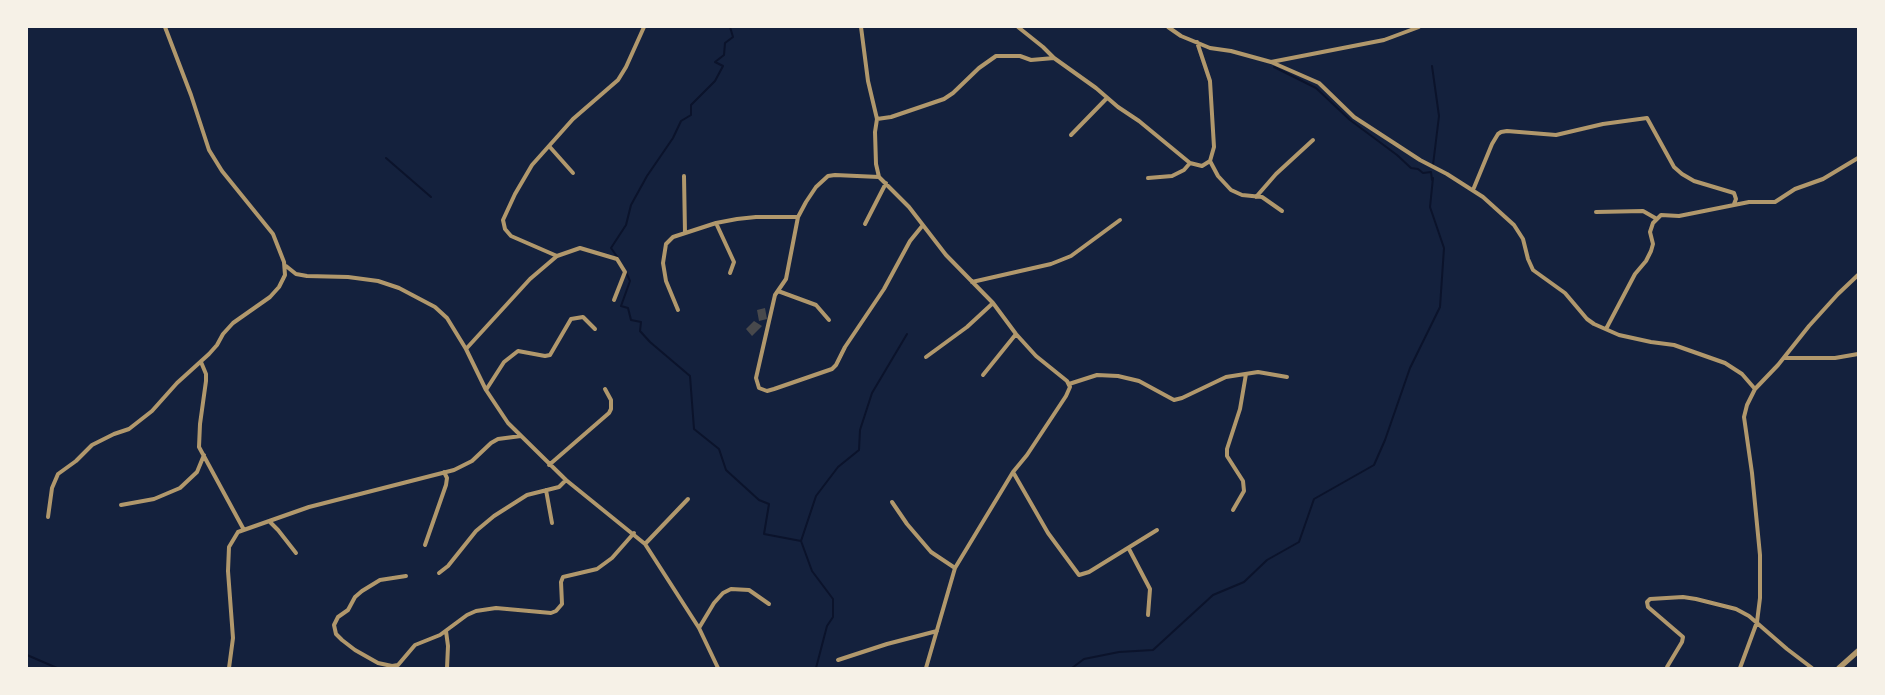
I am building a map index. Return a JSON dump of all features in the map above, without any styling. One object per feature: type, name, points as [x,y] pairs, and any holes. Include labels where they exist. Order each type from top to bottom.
[{"type":"street","points":[[48,517],[52,488],[58,474],[76,462],[92,445],[114,434],[129,429],[152,411],[177,383],[201,362],[216,345],[222,334],[233,323],[270,298],[279,287],[285,275],[286,266],[273,234],[222,171],[209,150],[191,95],[165,27]]},
{"type":"street","points":[[557,256],[511,236],[505,229],[503,220],[515,194],[532,165],[573,119],[618,80],[626,67],[644,27]]},
{"type":"street","points":[[861,27],[868,81],[877,119],[875,132],[876,164],[879,177]]},
{"type":"street","points":[[1018,27],[1054,58],[1139,120],[1190,163],[1202,166],[1210,161]]},
{"type":"street","points":[[1168,27],[1181,36],[1210,48],[1231,51],[1271,62],[1319,83],[1354,117],[1483,197],[1514,225],[1523,240],[1528,259],[1534,270],[1565,293],[1587,319],[1619,335],[1674,345],[1725,363],[1742,374],[1755,389]]},
{"type":"street","points":[[1271,62],[1377,42],[1402,35],[1419,27]]},
{"type":"street","points":[[1197,42],[1210,81],[1214,146],[1210,161],[1218,176],[1231,190],[1242,195],[1262,197],[1282,211]]},
{"type":"street","points":[[877,119],[891,117],[944,99],[953,93],[979,68],[996,56],[1020,56],[1031,60],[1054,58]]},
{"type":"street","points":[[1071,136],[1107,98]]},
{"type":"street","points":[[1473,190],[1492,144],[1501,132],[1507,130],[1556,135],[1603,124],[1647,118],[1674,167],[1694,181],[1734,192],[1736,199],[1734,204]]},
{"type":"street","points":[[1256,197],[1276,174],[1313,140]]},
{"type":"street","points":[[549,146],[573,173]]},
{"type":"street","points":[[1606,329],[1635,274],[1646,261],[1653,244],[1650,232],[1657,219],[1664,214],[1679,216],[1734,204],[1749,202],[1775,202],[1795,189],[1823,180],[1858,158]]},
{"type":"street","points":[[1148,178],[1172,176],[1184,170],[1190,163]]},
{"type":"street","points":[[922,225],[910,241],[884,289],[832,369],[767,391],[759,388],[756,378],[774,298],[786,279],[798,217],[816,187],[828,176],[835,175],[879,177],[886,182],[922,225],[946,255],[993,303],[1016,334],[1036,356],[1069,384],[1070,390],[1027,455],[1013,472],[955,568],[926,668]]},
{"type":"street","points":[[684,176],[685,233]]},
{"type":"street","points":[[865,224],[886,182]]},
{"type":"street","points":[[1596,212],[1642,211],[1657,219]]},
{"type":"street","points":[[678,310],[666,281],[663,255],[668,240],[685,233],[716,224],[756,217],[798,217]]},
{"type":"street","points":[[972,282],[1051,264],[1071,256],[1120,220]]},
{"type":"street","points":[[716,224],[734,262],[730,273]]},
{"type":"street","points":[[466,349],[530,279],[557,256],[580,248],[617,259],[621,263],[625,272],[614,300]]},
{"type":"street","points":[[286,266],[296,274],[307,276],[348,277],[378,282],[399,288],[435,307],[447,318],[466,349],[486,390],[508,423],[549,465],[645,544],[699,628],[718,668]]},
{"type":"street","points":[[1740,668],[1757,622],[1760,598],[1760,555],[1752,473],[1744,417],[1747,405],[1755,389],[1784,358],[1821,312],[1858,276]]},
{"type":"street","points":[[778,291],[816,304],[829,320]]},
{"type":"street","points":[[926,357],[967,327],[993,303]]},
{"type":"street","points":[[486,390],[504,362],[518,351],[545,356],[550,355],[571,319],[583,317],[595,329]]},
{"type":"street","points":[[983,375],[1016,334]]},
{"type":"street","points":[[1784,358],[1835,358],[1858,354]]},
{"type":"street","points":[[201,362],[206,374],[199,435],[200,447],[244,530]]},
{"type":"street","points":[[1069,384],[1097,375],[1118,376],[1139,381],[1174,400],[1182,398],[1226,377],[1265,373],[1287,377]]},
{"type":"street","points":[[1233,510],[1244,491],[1243,481],[1227,456],[1227,448],[1243,398],[1246,374]]},
{"type":"street","points":[[549,465],[609,413],[611,410],[611,400],[605,389]]},
{"type":"street","points":[[229,668],[233,638],[228,571],[229,547],[238,532],[309,507],[454,470],[472,461],[491,443],[498,439],[521,436]]},
{"type":"street","points":[[121,505],[154,499],[180,488],[197,472],[204,455]]},
{"type":"street","points":[[425,545],[446,485],[447,478],[444,472]]},
{"type":"street","points":[[1013,472],[1048,533],[1079,574],[1089,572],[1129,549],[1157,530]]},
{"type":"street","points":[[439,573],[448,566],[476,531],[490,520],[527,495],[559,487],[566,480]]},
{"type":"street","points":[[546,490],[552,523]]},
{"type":"street","points":[[645,544],[688,499]]},
{"type":"street","points":[[892,502],[907,524],[931,552],[955,568]]},
{"type":"street","points":[[270,522],[283,535],[296,553]]},
{"type":"street","points":[[406,576],[380,580],[362,591],[355,597],[348,610],[338,617],[334,625],[336,634],[355,650],[378,663],[398,667],[415,645],[446,631],[467,615],[491,608],[551,613],[556,612],[562,604],[562,579],[597,569],[612,558],[634,534]]},
{"type":"street","points":[[1129,549],[1150,589],[1148,615]]},
{"type":"street","points":[[699,628],[714,603],[723,594],[731,590],[749,590],[768,604]]},
{"type":"street","points":[[1667,667],[1682,642],[1683,637],[1648,607],[1647,602],[1650,599],[1696,599],[1736,610],[1749,616],[1757,622],[1787,649],[1812,668]]},
{"type":"street","points":[[446,631],[448,646],[447,668]]},
{"type":"street","points":[[838,660],[887,644],[937,631]]},
{"type":"street","points":[[1839,668],[1858,651]]},
{"type":"building","points":[[765,308],[767,319],[759,321],[757,310]]},
{"type":"building","points":[[754,321],[762,326],[752,336],[746,329]]},
{"type":"waterway","points":[[618,258],[611,248],[626,225],[631,205],[647,176],[673,138],[681,121],[691,115],[691,105],[715,81],[723,66],[715,62],[724,55],[725,43],[733,37],[730,27]]},
{"type":"waterway","points":[[1432,66],[1439,116],[1433,165]]},
{"type":"waterway","points":[[1274,67],[1316,88],[1350,120],[1397,155],[1411,168],[1418,169],[1423,173],[1431,172],[1432,180]]},
{"type":"waterway","points":[[386,158],[431,197]]},
{"type":"waterway","points":[[1072,668],[1084,659],[1119,652],[1153,650],[1213,595],[1244,582],[1267,560],[1299,542],[1314,499],[1374,465],[1385,440],[1410,368],[1440,307],[1444,248],[1430,207],[1433,178]]},
{"type":"waterway","points":[[626,272],[630,281],[621,306],[628,308],[631,320],[641,322],[640,331],[650,342],[690,376],[694,429],[719,449],[726,470],[759,500],[769,504],[764,534],[801,541],[812,571],[833,599],[833,617],[827,626],[816,668]]},
{"type":"waterway","points":[[801,541],[816,496],[838,467],[859,450],[860,430],[872,393],[907,334]]},
{"type":"waterway","points":[[27,655],[57,668]]}]
